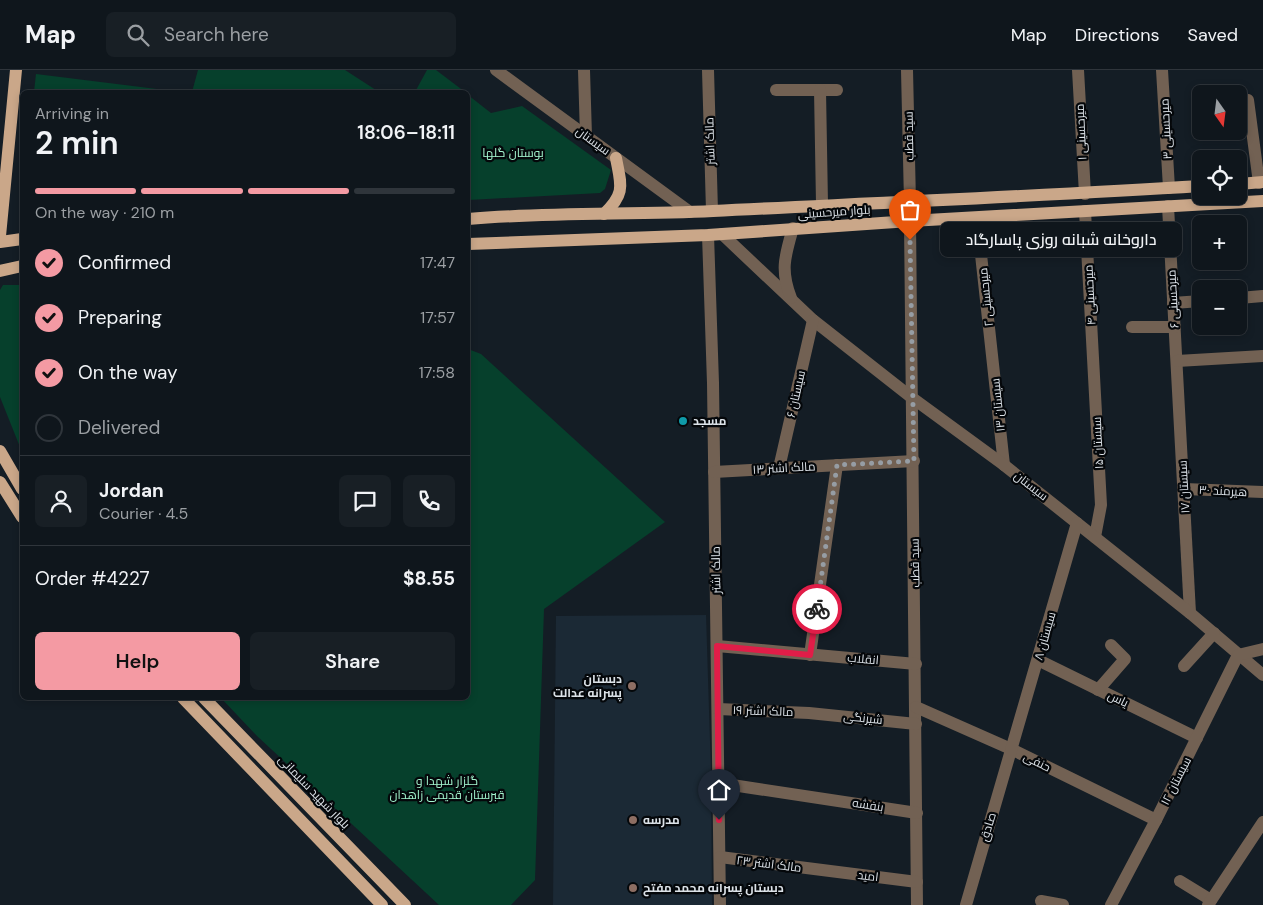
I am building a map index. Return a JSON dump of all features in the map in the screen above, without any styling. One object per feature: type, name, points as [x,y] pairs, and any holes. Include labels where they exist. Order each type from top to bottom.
[{"type":"main road","points":[[0,236],[5,137],[16,70]]},
{"type":"main road","points":[[604,214],[616,202],[621,191],[616,158]]},
{"type":"main road","points":[[1247,184],[1261,183]]},
{"type":"main road","name":"بلوار میرحسینی","points":[[470,219],[690,212],[822,204],[1084,194],[1192,187]]},
{"type":"main road","points":[[1031,196],[1031,216]]},
{"type":"main road","name":"بلوار میرحسینی","points":[[470,244],[708,235],[793,228],[1031,216],[1085,211],[1263,201]]},
{"type":"main road","points":[[0,242],[20,239]]},
{"type":"main road","points":[[0,271],[20,266]]},
{"type":"main road","points":[[0,451],[20,486]]},
{"type":"main road","points":[[0,482],[20,513]]},
{"type":"main road","points":[[185,700],[382,905]]},
{"type":"main road","name":"بلوار شهید سلیمانی","points":[[206,700],[405,905]]},
{"type":"street","name":"سیستان","points":[[498,70],[690,212]]},
{"type":"street","points":[[584,70],[586,136]]},
{"type":"street","name":"مالک اشتر","points":[[708,70],[712,211]]},
{"type":"street","name":"سید قطب","points":[[907,70],[910,202]]},
{"type":"street","name":"میرحسینی ۱","points":[[1078,70],[1084,194]]},
{"type":"street","name":"میرحسینی ۳","points":[[1162,70],[1169,188]]},
{"type":"street","points":[[776,90],[837,90]]},
{"type":"street","points":[[820,90],[822,204]]},
{"type":"street","points":[[1248,100],[1261,183]]},
{"type":"street","name":"میرحسینی ۶","points":[[1168,206],[1177,361]]},
{"type":"street","name":"میرحسینی ۴","points":[[1085,211],[1093,350]]},
{"type":"street","name":"میرحسینی ۲","points":[[977,218],[991,345]]},
{"type":"street","name":"سید قطب","points":[[910,221],[911,397],[914,461],[917,905]]},
{"type":"street","name":"سیستان","points":[[793,228],[783,268],[785,282],[793,302]]},
{"type":"street","name":"سیستان","points":[[722,234],[813,320],[911,397],[1004,465],[1095,536],[1263,675]]},
{"type":"street","name":"مالک اشتر","points":[[708,235],[714,472],[720,905]]},
{"type":"street","points":[[1247,297],[1263,296]]},
{"type":"street","points":[[1173,303],[1192,302]]},
{"type":"street","name":"سیستان ۶","points":[[779,468],[813,320]]},
{"type":"street","points":[[1132,326],[1175,327]]},
{"type":"street","name":"سیستان ۱۳","points":[[991,345],[1004,465]]},
{"type":"street","name":"سیستان ۱۵","points":[[1093,350],[1101,505],[1095,536]]},
{"type":"street","points":[[1177,361],[1263,356]]},
{"type":"street","name":"سیستان ۱۷","points":[[1177,361],[1190,613]]},
{"type":"street","name":"مالک اشتر ۱۳","points":[[714,472],[914,461]]},
{"type":"street","points":[[810,655],[837,465]]},
{"type":"street","name":"هیرمند ۳۰","points":[[1184,489],[1263,492]]},
{"type":"street","name":"سیستان ۸","points":[[1011,749],[1077,523]]},
{"type":"street","points":[[1184,666],[1214,634]]},
{"type":"street","points":[[1098,690],[1125,659],[1111,645]]},
{"type":"street","name":"انقلاب","points":[[717,646],[916,664]]},
{"type":"street","points":[[1238,655],[1263,649]]},
{"type":"street","name":"سیستان ۱۲","points":[[1111,905],[1198,738],[1238,655]]},
{"type":"street","name":"یاس","points":[[1038,660],[1198,738]]},
{"type":"street","name":"حنفی","points":[[916,707],[1011,749],[1156,820]]},
{"type":"street","name":"مالک اشتر ۱۹","points":[[718,709],[809,713]]},
{"type":"street","name":"شیرنگی","points":[[809,713],[916,724]]},
{"type":"street","name":"صادق","points":[[966,905],[1011,749]]},
{"type":"street","name":"بنفشه","points":[[719,783],[917,813]]},
{"type":"street","points":[[1180,881],[1209,903],[1263,822]]},
{"type":"street","name":"مالک اشتر ۲۳","points":[[720,857],[818,870]]},
{"type":"street","name":"امید","points":[[818,870],[917,882]]},
{"type":"street","points":[[1041,901],[1063,905]]},
{"type":"shaded area","points":[[706,615],[711,773],[712,905],[553,905],[556,616]]},
{"type":"green space","points":[[198,70],[345,70],[376,90],[193,90]]},
{"type":"green space","points":[[427,70],[436,70],[462,90],[416,90]]},
{"type":"green space","points":[[36,74],[165,90],[34,90]]},
{"type":"green space","name":"بوستان گلها","points":[[470,97],[491,113],[522,106],[611,170],[605,189],[600,193],[470,200]]},
{"type":"green space","points":[[3,285],[20,285],[20,447],[0,397],[0,290]]},
{"type":"green space","name":"گلزار شهدا و قبرستان قدیمی زاهدان","points":[[470,350],[481,354],[665,522],[544,609],[535,880],[511,905],[439,905],[257,736],[223,700],[470,700]]},
{"type":"way so far","points":[[817,609],[837,465],[914,461],[911,397],[910,240]]},
{"type":"place","name":"داروخانه شبانه روزی پاسارگاد","points":[[910,240]]},
{"type":"place","name":"مسجد","points":[[683,421]]},
{"type":"place","name":"دبستان پسرانه عدالت","points":[[632,686]]},
{"type":"place","name":"مدرسه","points":[[633,820]]},
{"type":"place","name":"دبستان پسرانه محمد مفتح","points":[[633,888]]},
{"type":"route","points":[[719,820],[717,646],[810,655],[817,609]]}]
